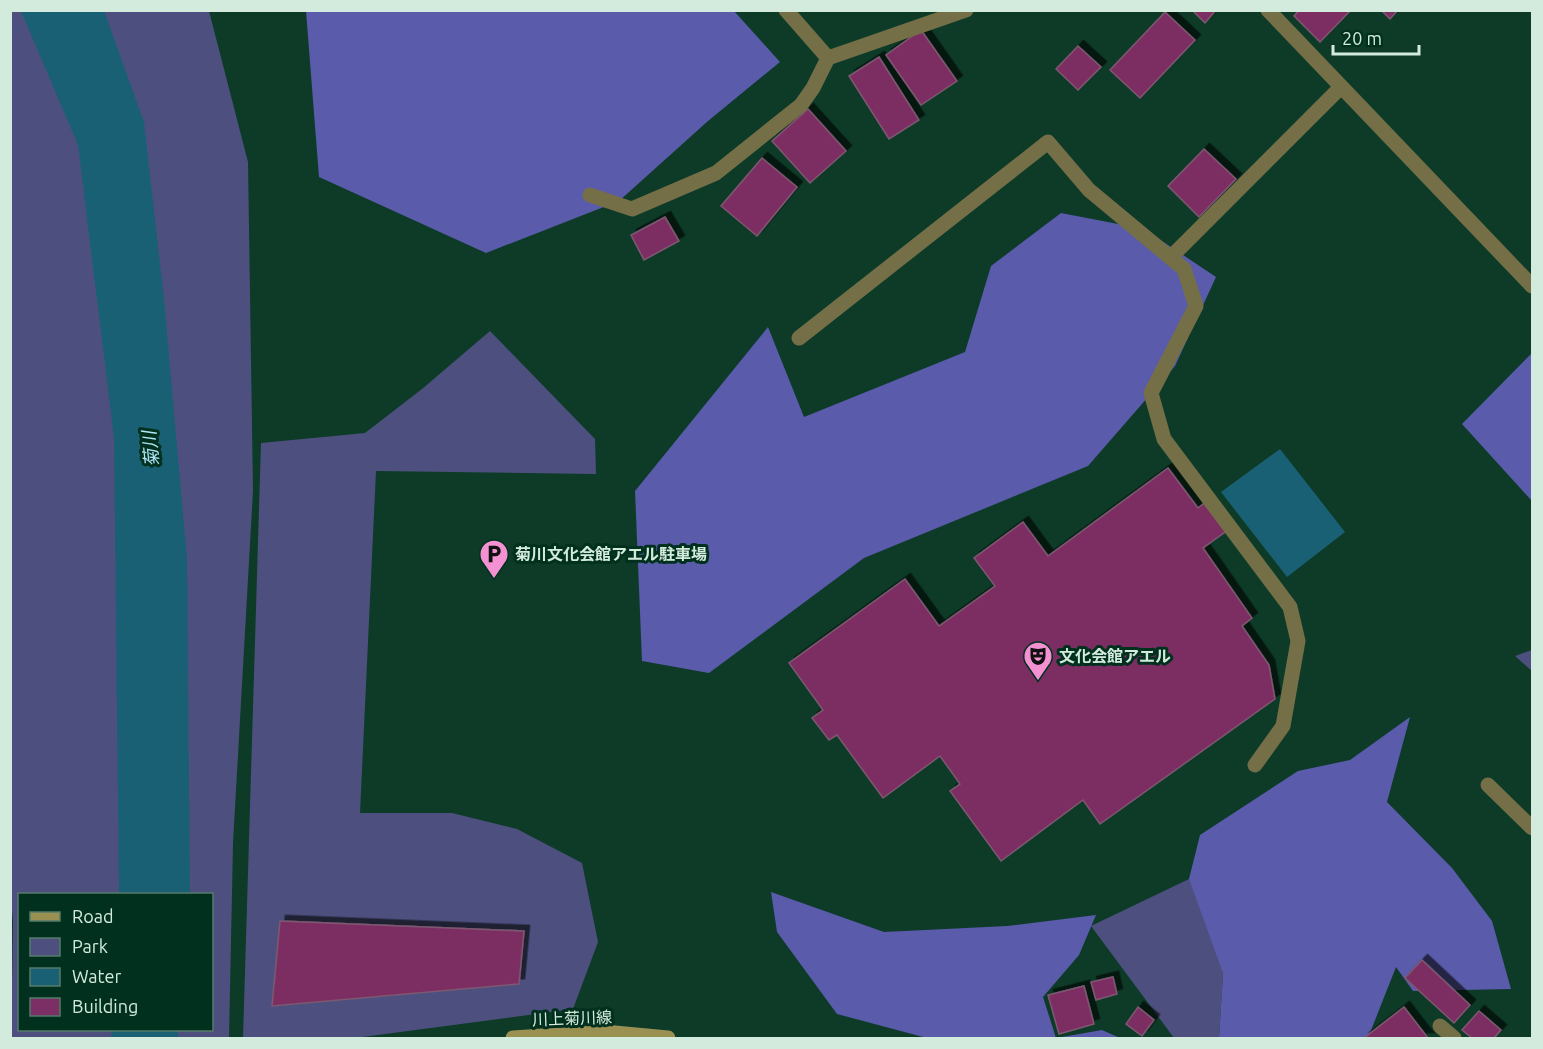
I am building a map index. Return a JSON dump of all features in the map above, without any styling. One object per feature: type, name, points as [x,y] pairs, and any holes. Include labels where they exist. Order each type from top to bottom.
[{"type":"main road","name":"川上菊川線","points":[[513,1038],[604,1032],[668,1038]]},
{"type":"street","points":[[786,10],[828,58]]},
{"type":"street","points":[[590,195],[632,209],[716,173],[801,105],[813,88],[828,58],[966,10]]},
{"type":"street","points":[[1268,10],[1340,88],[1533,286]]},
{"type":"street","points":[[1170,258],[1340,88]]},
{"type":"street","points":[[799,338],[1048,142],[1089,190],[1184,269],[1196,306],[1152,393],[1164,439],[1290,607],[1298,641],[1283,726],[1255,765]]},
{"type":"street","points":[[1488,785],[1533,828]]},
{"type":"street","points":[[1440,1026],[1454,1038]]},
{"type":"green space","points":[[10,11],[209,11],[248,162],[253,491],[233,843],[229,1038],[11,1038],[13,923],[10,881]]},
{"type":"green space","points":[[490,331],[595,439],[596,474],[376,471],[360,813],[452,813],[517,829],[582,863],[598,942],[573,1009],[355,1038],[243,1038],[261,443],[365,433],[422,389]]},
{"type":"green space","points":[[1532,650],[1532,671],[1515,656]]},
{"type":"green space","points":[[1189,879],[1209,918],[1223,973],[1219,1038],[1174,1038],[1091,926]]},
{"type":"shaded area","points":[[306,11],[734,11],[780,62],[708,121],[619,201],[486,253],[319,177]]},
{"type":"shaded area","points":[[1061,213],[1144,229],[1216,277],[1175,366],[1088,466],[864,558],[709,673],[642,661],[635,491],[768,327],[804,417],[965,352],[991,266]]},
{"type":"shaded area","points":[[1532,353],[1532,501],[1462,424]]},
{"type":"shaded area","points":[[1410,717],[1387,802],[1452,868],[1492,921],[1511,989],[1413,991],[1396,967],[1368,1038],[1219,1038],[1223,973],[1189,879],[1200,835],[1298,771],[1350,760]]},
{"type":"shaded area","points":[[771,892],[884,932],[1007,926],[1096,915],[1079,955],[1043,997],[1056,1038],[927,1038],[837,1014],[777,932]]},
{"type":"shaded area","points":[[1102,1030],[1120,1038],[1056,1038]]},
{"type":"water","name":"菊川","points":[[21,11],[104,11],[144,122],[164,299],[187,559],[190,893],[119,893],[114,438],[78,145]]},
{"type":"water","points":[[1280,449],[1345,532],[1287,577],[1221,492]]},
{"type":"water","points":[[112,1031],[178,1031],[178,1038],[111,1038]]},
{"type":"building","points":[[1192,10],[1216,10],[1205,23]]},
{"type":"building","points":[[1299,10],[1351,10],[1320,42],[1294,16]]},
{"type":"building","points":[[1381,10],[1398,10],[1390,19]]},
{"type":"building","points":[[1165,12],[1195,40],[1140,98],[1110,70]]},
{"type":"building","points":[[921,30],[957,81],[921,105],[886,55]]},
{"type":"building","points":[[1078,46],[1101,67],[1078,90],[1056,69]]},
{"type":"building","points":[[879,57],[919,120],[889,139],[849,76]]},
{"type":"building","points":[[808,109],[846,151],[810,183],[772,141]]},
{"type":"building","points":[[1204,149],[1236,179],[1199,217],[1168,186]]},
{"type":"building","points":[[762,158],[797,187],[757,236],[721,206]]},
{"type":"building","points":[[665,217],[679,241],[644,260],[631,235]]},
{"type":"building","name":"文化会館アエル","points":[[1168,468],[1198,508],[1207,501],[1228,530],[1203,548],[1252,618],[1242,626],[1269,665],[1275,699],[1100,824],[1083,800],[1001,861],[950,791],[960,784],[940,756],[883,798],[837,735],[829,740],[812,718],[823,710],[789,663],[905,579],[939,626],[995,586],[974,558],[1023,522],[1048,556]]},
{"type":"building","points":[[280,921],[524,931],[519,984],[272,1006]]},
{"type":"building","points":[[1422,960],[1470,1005],[1454,1023],[1405,978]]},
{"type":"building","points":[[1113,977],[1117,994],[1096,1000],[1091,982]]},
{"type":"building","points":[[1084,986],[1094,1024],[1059,1034],[1048,995]]},
{"type":"building","points":[[1138,1007],[1154,1020],[1142,1036],[1126,1024]]},
{"type":"building","points":[[1404,1007],[1428,1038],[1364,1038]]},
{"type":"building","points":[[1479,1011],[1501,1030],[1494,1038],[1472,1038],[1462,1030]]},
{"type":"place","name":"菊川文化会館アエル駐車場","points":[[494,580]]},
{"type":"place","name":"文化会館アエル","points":[[1038,682]]}]
